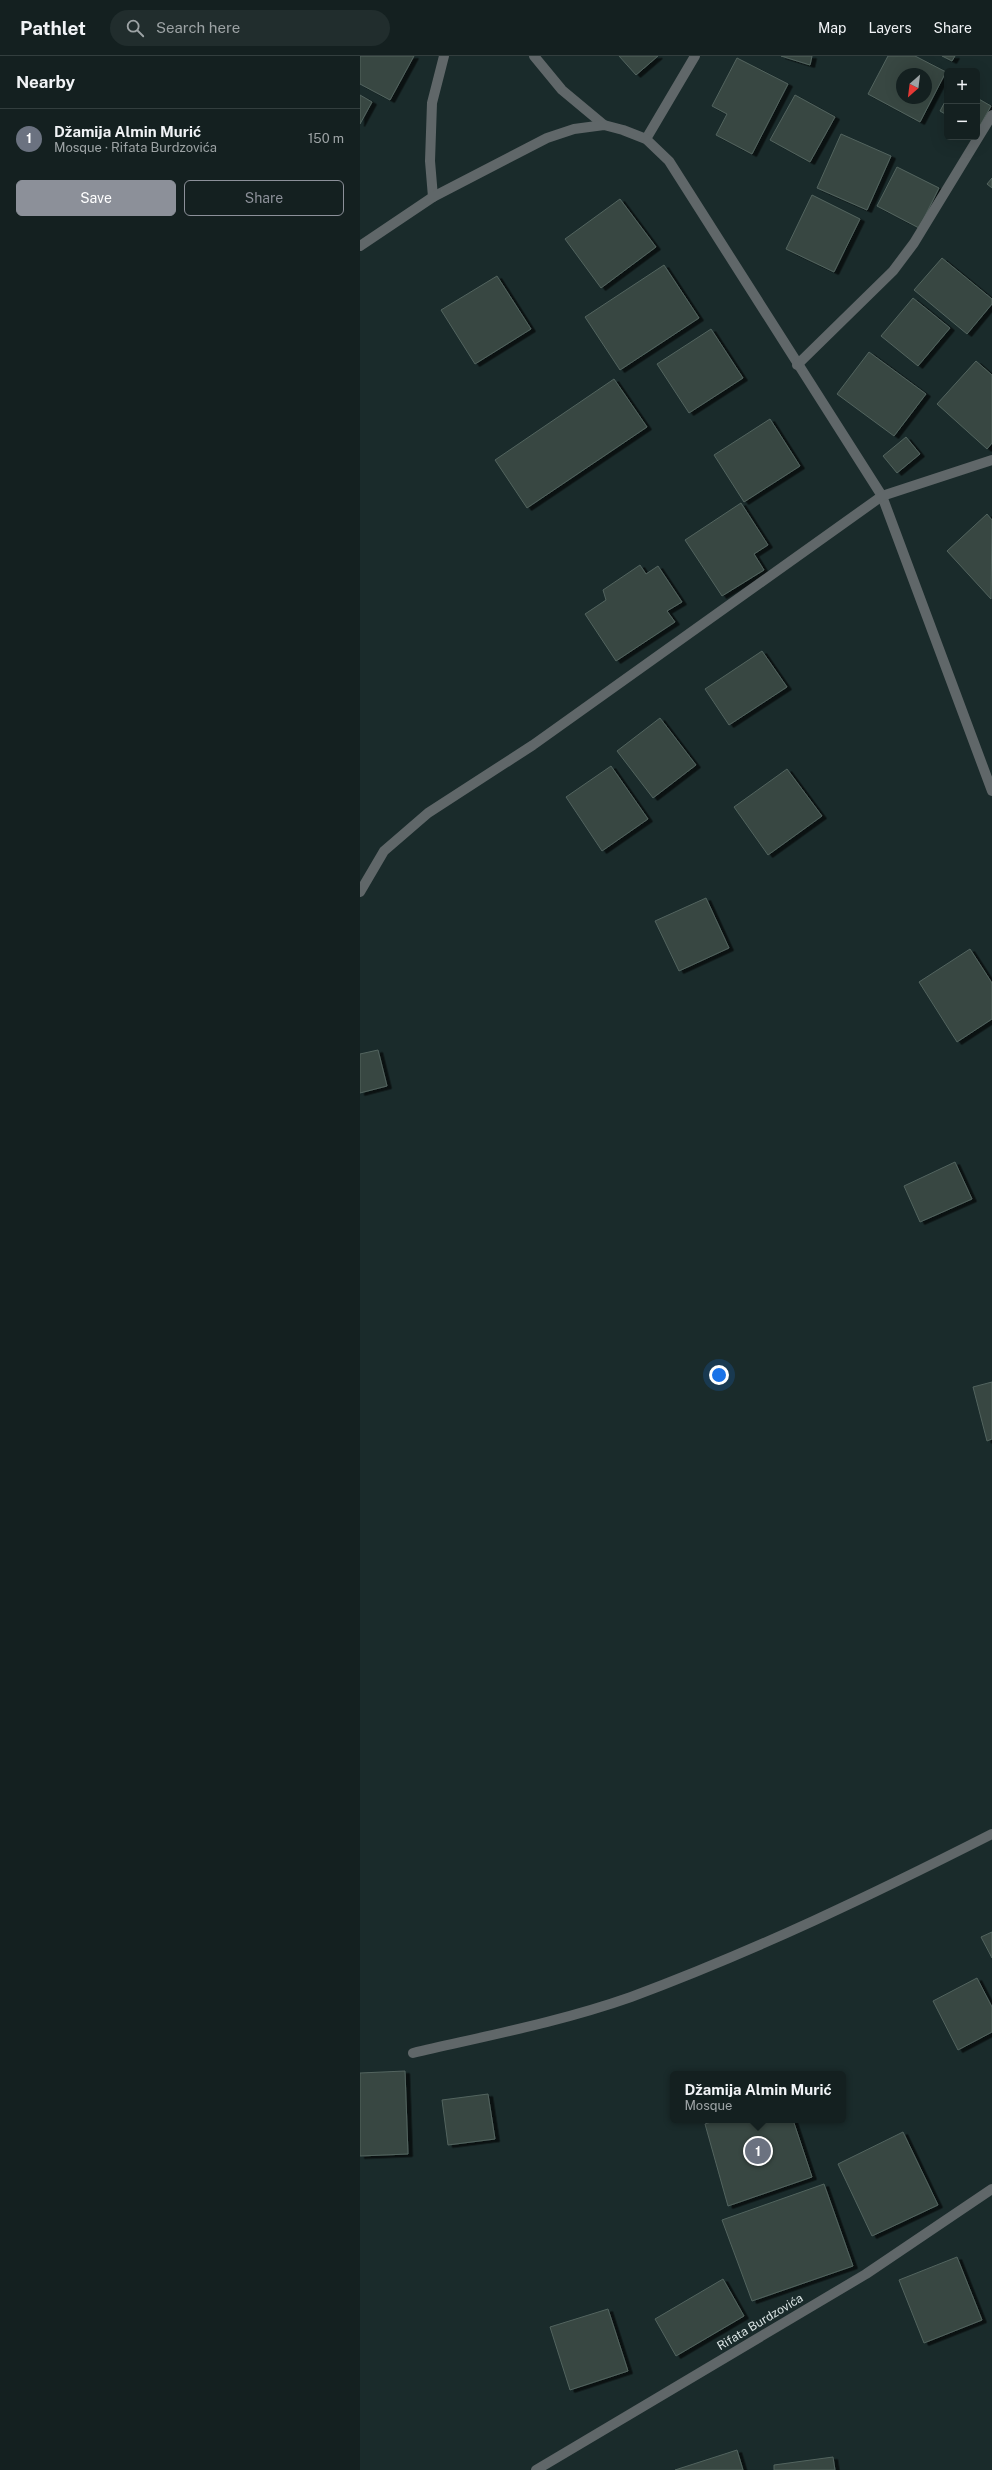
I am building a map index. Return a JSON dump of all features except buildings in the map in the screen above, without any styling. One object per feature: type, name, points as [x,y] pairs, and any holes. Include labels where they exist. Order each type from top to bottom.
[{"type":"street","points":[[433,197],[430,161],[432,103],[444,56]]},
{"type":"street","points":[[534,56],[562,90],[604,125]]},
{"type":"street","points":[[646,139],[695,56]]},
{"type":"street","points":[[797,365],[893,271],[910,249],[992,116]]},
{"type":"street","points":[[360,246],[433,197],[548,138],[574,129],[604,125],[623,130],[646,139],[669,161],[797,365],[882,496],[992,791]]},
{"type":"street","points":[[360,892],[384,852],[428,813],[533,745],[882,496],[992,460]]},
{"type":"street","points":[[413,2053],[530,2026],[629,1997],[776,1940],[992,1834]]},
{"type":"street","name":"Rifata Burdzovića","points":[[536,2470],[866,2274],[992,2189]]},
{"type":"place","name":"Džamija Almin Murić","points":[[758,2151]]}]
